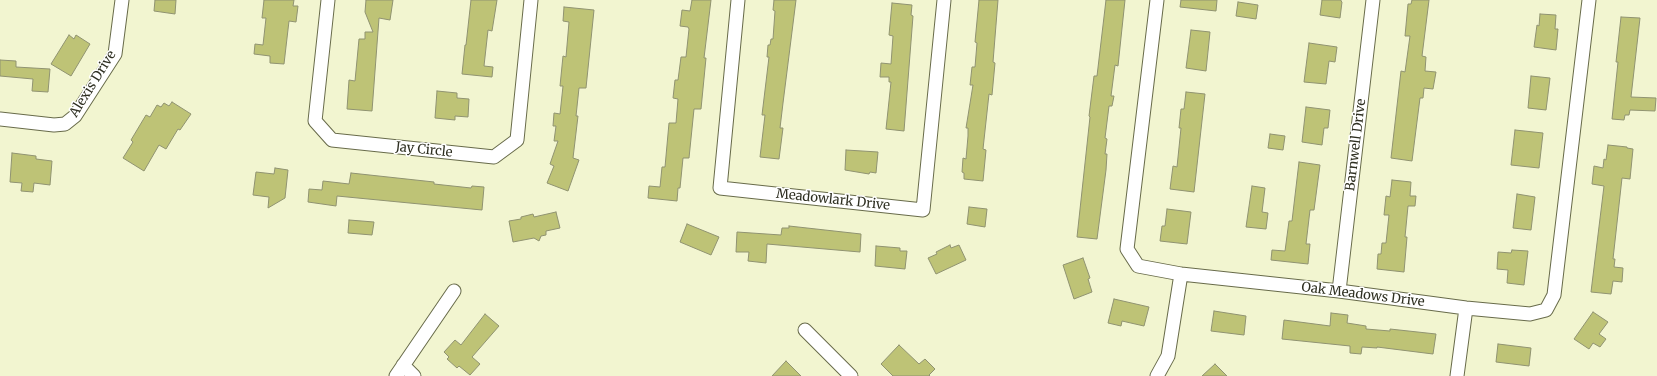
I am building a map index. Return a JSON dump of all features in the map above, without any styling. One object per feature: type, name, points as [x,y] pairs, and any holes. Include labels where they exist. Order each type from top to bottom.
[{"type":"street","name":"Alexis Drive","points":[[0,119],[54,125],[65,124],[75,116],[115,54],[122,0]]},
{"type":"street","name":"Jay Circle","points":[[328,0],[315,121],[332,140],[494,157],[517,140],[531,0]]},
{"type":"street","name":"Meadowlark Drive","points":[[738,0],[720,188],[923,210],[944,0]]},
{"type":"street","name":"Oak Meadows Drive","points":[[1157,0],[1127,249],[1138,266],[1181,274],[1339,291],[1466,308],[1530,314],[1546,310],[1554,295],[1590,0]]},
{"type":"street","name":"Barnwell Drive","points":[[1339,291],[1373,0]]},
{"type":"street","points":[[1159,375],[1168,356],[1181,274]]},
{"type":"street","points":[[414,376],[400,371],[454,291]]},
{"type":"street","points":[[1457,376],[1466,308]]},
{"type":"street","points":[[805,330],[851,376]]},
{"type":"building","points":[[155,0],[176,0],[175,14],[154,11]]},
{"type":"building","points":[[264,0],[294,0],[293,6],[298,6],[296,22],[289,21],[284,64],[270,63],[270,56],[254,54],[255,44],[263,45],[266,18],[262,18]]},
{"type":"building","points":[[366,0],[393,0],[390,20],[379,18],[372,111],[347,109],[349,80],[355,81],[359,39],[365,39],[365,32],[373,32],[365,12]]},
{"type":"building","points":[[471,0],[497,0],[492,31],[488,30],[484,66],[493,67],[492,77],[462,74]]},
{"type":"building","points":[[692,0],[711,0],[704,58],[706,58],[701,109],[694,109],[689,158],[683,158],[677,201],[648,198],[649,186],[660,187],[662,167],[665,167],[669,123],[676,123],[678,99],[673,98],[675,80],[678,80],[681,57],[686,57],[689,29],[688,27],[680,26],[682,10],[690,11]]},
{"type":"building","points":[[774,0],[796,0],[780,128],[783,128],[779,159],[760,157],[765,115],[762,115],[769,57],[767,57],[768,45],[770,45],[771,39],[773,39],[775,11],[773,10]]},
{"type":"building","points":[[979,0],[998,0],[992,95],[989,94],[983,149],[986,150],[983,181],[964,179],[964,173],[962,172],[963,158],[966,159],[968,128],[966,128],[973,85],[970,85],[972,67],[975,67],[977,43],[975,42]]},
{"type":"building","points":[[1106,0],[1125,0],[1118,66],[1115,65],[1111,96],[1114,96],[1112,106],[1109,106],[1105,138],[1107,139],[1105,154],[1107,154],[1106,170],[1097,239],[1077,237],[1089,116],[1094,76],[1097,76]]},
{"type":"building","points":[[1181,0],[1217,0],[1216,11],[1180,7]]},
{"type":"building","points":[[1322,0],[1341,0],[1340,18],[1320,15]]},
{"type":"building","points":[[1412,0],[1429,0],[1422,56],[1426,57],[1425,71],[1436,72],[1433,89],[1424,88],[1423,98],[1420,98],[1412,161],[1391,158],[1401,71],[1405,72],[1410,36],[1405,36],[1408,4],[1411,4]]},
{"type":"building","points":[[1238,2],[1258,5],[1256,19],[1236,16]]},
{"type":"building","points":[[892,3],[912,5],[911,15],[913,16],[904,131],[886,129],[891,82],[889,82],[889,77],[880,77],[881,63],[891,64],[893,36],[889,35]]},
{"type":"building","points":[[564,7],[594,10],[586,88],[579,88],[576,116],[578,116],[573,158],[579,160],[568,191],[547,183],[554,166],[550,164],[558,141],[554,141],[556,126],[553,126],[554,113],[560,114],[563,86],[560,86],[563,56],[566,57],[569,22],[563,21]]},
{"type":"building","points":[[1540,14],[1556,15],[1555,29],[1558,29],[1556,50],[1534,47]]},
{"type":"building","points":[[1621,17],[1640,18],[1631,97],[1656,98],[1655,111],[1630,110],[1629,115],[1625,115],[1624,120],[1612,119]]},
{"type":"building","points":[[1191,30],[1210,32],[1206,71],[1186,68]]},
{"type":"building","points":[[69,35],[74,39],[76,35],[90,44],[71,76],[51,64]]},
{"type":"building","points":[[1309,43],[1337,47],[1335,62],[1329,61],[1326,84],[1304,82]]},
{"type":"building","points":[[0,60],[16,61],[16,67],[50,69],[48,92],[32,91],[33,79],[0,76]]},
{"type":"building","points":[[1531,76],[1550,78],[1546,110],[1528,108]]},
{"type":"building","points":[[437,91],[457,93],[457,98],[469,99],[468,117],[455,116],[455,120],[435,118]]},
{"type":"building","points":[[1186,92],[1205,94],[1194,192],[1170,189],[1173,166],[1177,167],[1181,128],[1179,128],[1181,109],[1184,109]]},
{"type":"building","points":[[172,102],[191,114],[180,130],[178,129],[166,149],[159,145],[144,171],[123,158],[133,142],[131,140],[146,115],[150,117],[157,105],[161,107],[164,103],[169,106]]},
{"type":"building","points":[[1306,107],[1330,110],[1328,128],[1324,128],[1322,145],[1302,142]]},
{"type":"building","points":[[1515,130],[1543,133],[1539,168],[1511,165]]},
{"type":"building","points":[[1270,134],[1285,136],[1283,150],[1268,148]]},
{"type":"building","points":[[1608,145],[1633,149],[1630,179],[1622,178],[1613,259],[1615,259],[1614,267],[1623,268],[1622,282],[1613,281],[1611,294],[1591,292],[1604,186],[1592,184],[1594,166],[1603,168],[1604,159],[1606,160]]},
{"type":"building","points":[[846,150],[878,152],[876,173],[870,172],[869,174],[845,170]]},
{"type":"building","points":[[12,153],[36,156],[36,159],[52,161],[50,185],[34,183],[33,192],[21,191],[22,183],[10,182]]},
{"type":"building","points":[[1299,162],[1320,165],[1314,210],[1310,210],[1306,244],[1310,244],[1308,264],[1271,260],[1272,250],[1285,251],[1289,221],[1292,221]]},
{"type":"building","points":[[275,168],[288,170],[285,198],[268,208],[269,197],[253,195],[256,172],[274,174]]},
{"type":"building","points":[[351,173],[434,182],[434,184],[471,188],[472,186],[484,187],[482,210],[337,196],[336,206],[308,202],[309,189],[322,190],[323,181],[349,184]]},
{"type":"building","points":[[1392,180],[1411,182],[1410,196],[1416,196],[1415,206],[1408,206],[1404,272],[1377,269],[1378,254],[1381,254],[1382,243],[1386,243],[1389,215],[1384,215],[1386,196],[1390,197]]},
{"type":"building","points":[[1252,186],[1265,188],[1262,212],[1268,213],[1266,229],[1246,227]]},
{"type":"building","points":[[1517,194],[1535,197],[1531,230],[1513,228]]},
{"type":"building","points":[[969,207],[987,209],[985,227],[967,224]]},
{"type":"building","points":[[1167,209],[1191,212],[1187,244],[1160,241],[1162,226],[1165,226]]},
{"type":"building","points":[[556,212],[560,228],[546,231],[546,235],[541,236],[539,241],[534,238],[513,242],[509,221],[521,219],[521,217],[533,214],[534,217]]},
{"type":"building","points":[[349,220],[374,222],[372,235],[348,233]]},
{"type":"building","points":[[687,224],[719,237],[711,255],[680,242]]},
{"type":"building","points":[[789,226],[861,234],[860,252],[767,244],[766,263],[748,261],[749,252],[736,252],[737,232],[781,235],[782,228],[789,228]]},
{"type":"building","points":[[950,245],[951,248],[959,245],[966,260],[936,274],[928,258]]},
{"type":"building","points":[[876,246],[900,248],[900,251],[907,251],[905,269],[875,266]]},
{"type":"building","points":[[1512,250],[1528,251],[1524,285],[1507,283],[1508,270],[1497,269],[1498,252],[1511,253]]},
{"type":"building","points":[[1083,258],[1090,278],[1088,279],[1092,292],[1074,299],[1063,265]]},
{"type":"building","points":[[1114,299],[1149,307],[1144,326],[1122,321],[1121,326],[1108,323]]},
{"type":"building","points":[[1214,311],[1246,316],[1244,335],[1211,331]]},
{"type":"building","points":[[1593,312],[1608,322],[1599,334],[1606,339],[1600,347],[1593,343],[1589,349],[1574,339]]},
{"type":"building","points":[[1331,313],[1348,315],[1347,323],[1366,326],[1366,329],[1390,331],[1390,329],[1436,334],[1433,354],[1377,347],[1362,347],[1361,354],[1350,353],[1350,346],[1282,339],[1284,320],[1330,326]]},
{"type":"building","points":[[485,314],[499,326],[472,357],[480,364],[470,375],[459,366],[457,368],[447,359],[449,357],[444,352],[455,340],[461,345]]},
{"type":"building","points":[[1498,344],[1531,348],[1529,366],[1496,362]]},
{"type":"building","points":[[899,345],[919,364],[925,359],[935,369],[929,375],[930,376],[893,376],[881,364]]},
{"type":"building","points":[[786,361],[801,376],[772,376]]},
{"type":"building","points":[[1215,364],[1227,376],[1202,376]]}]
